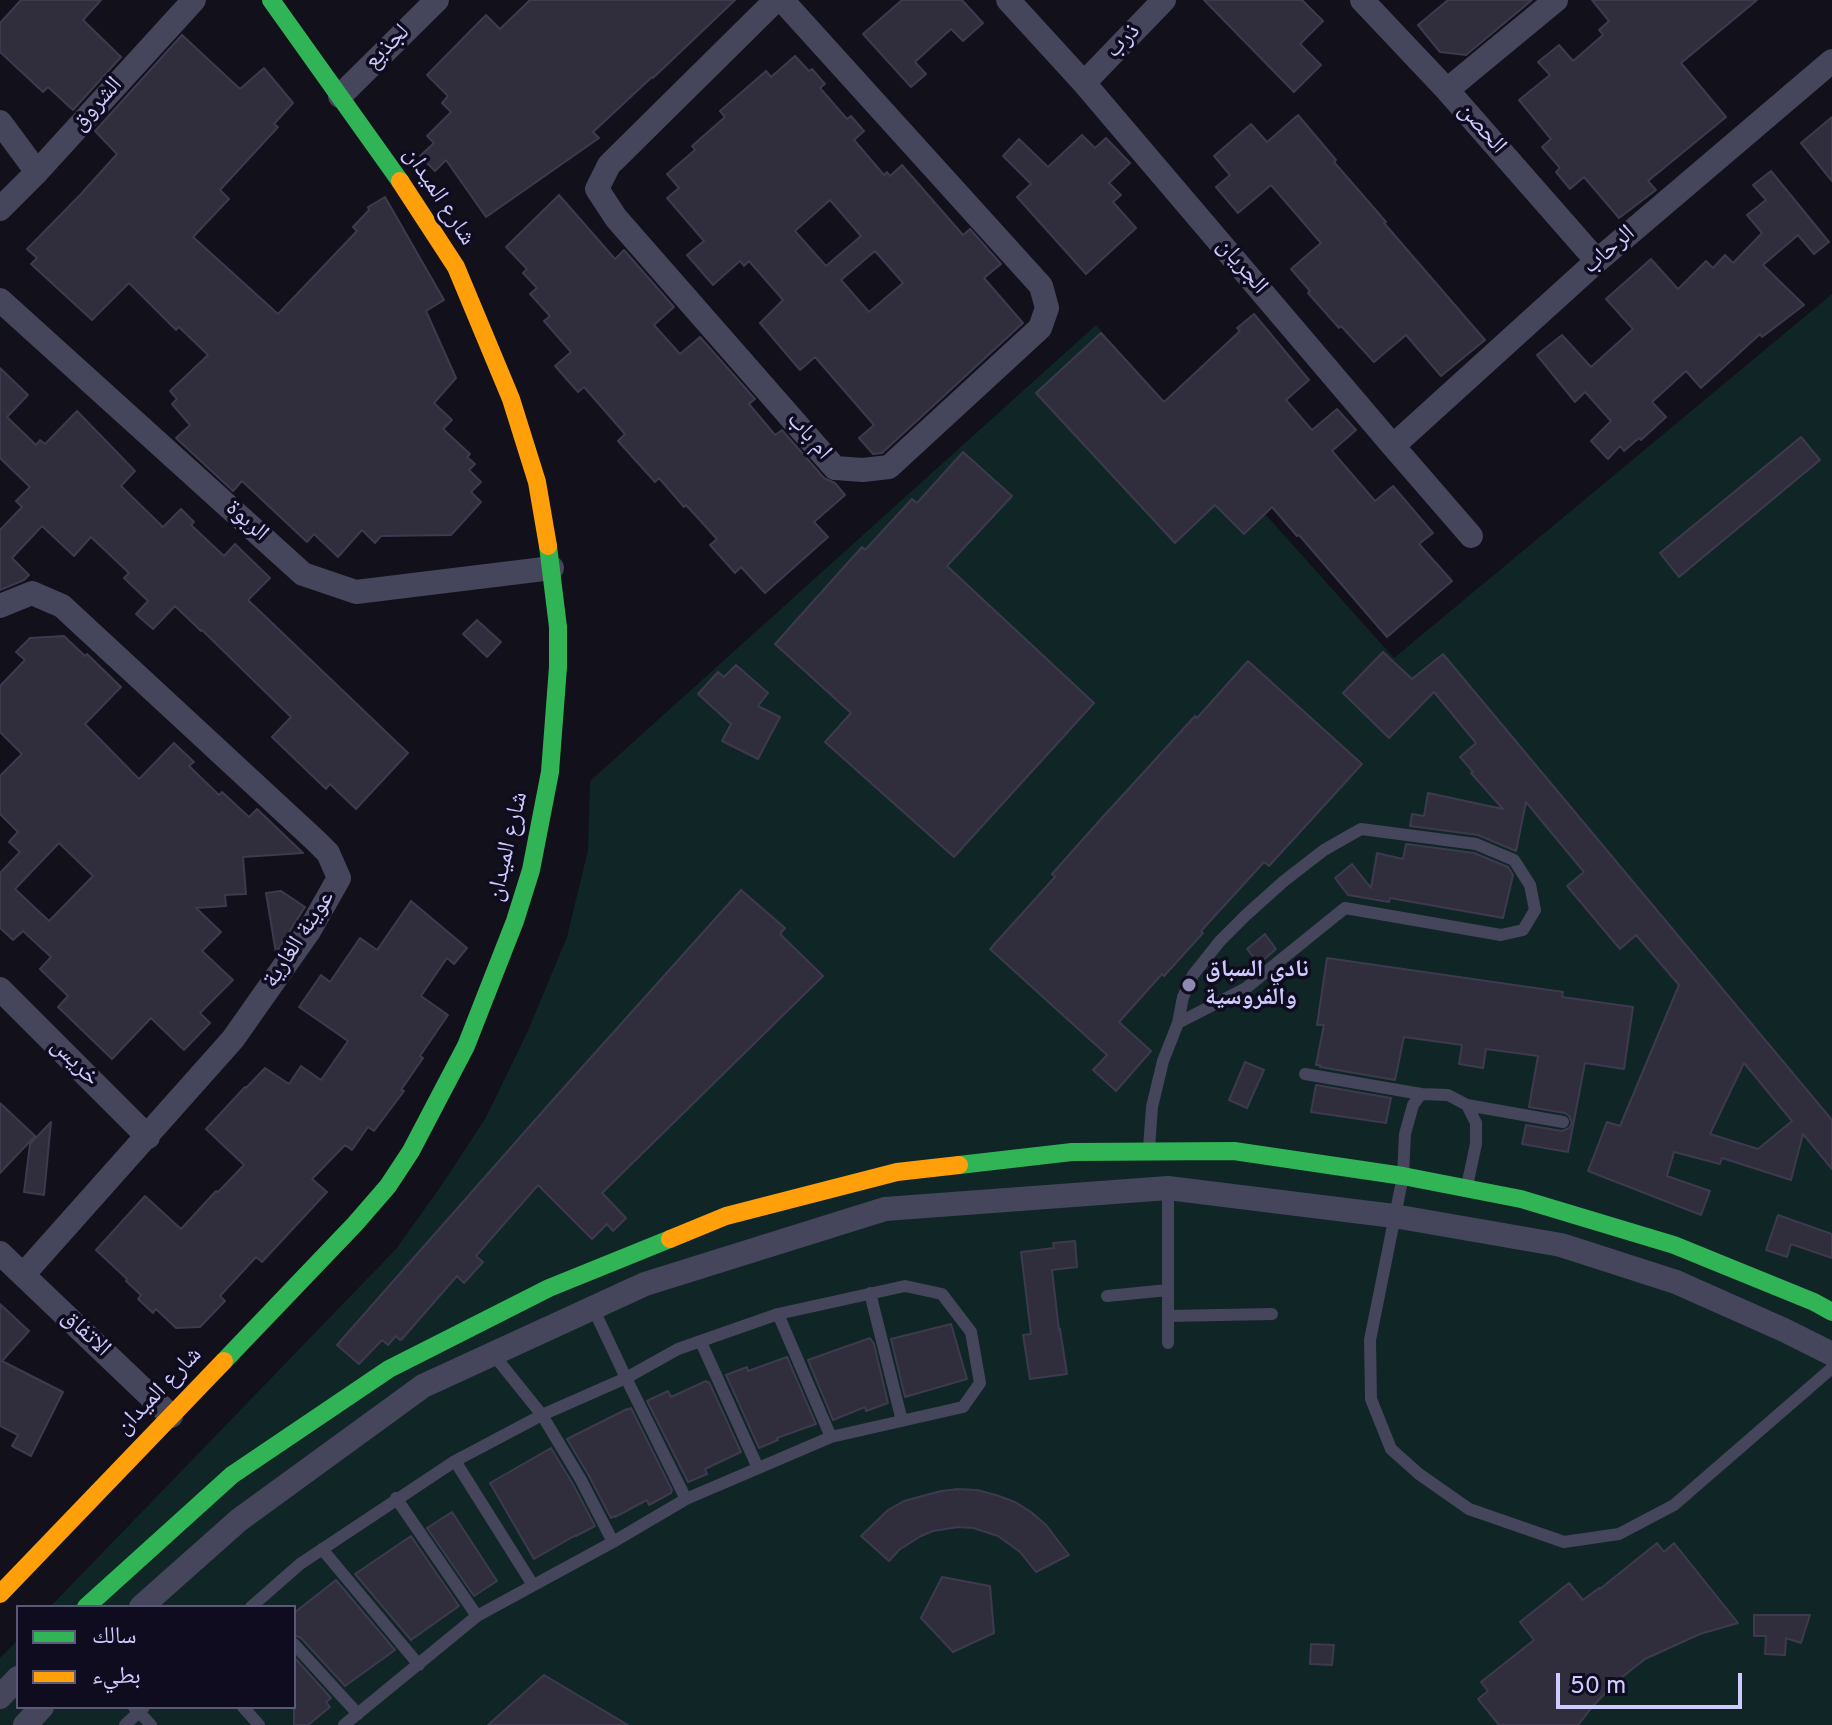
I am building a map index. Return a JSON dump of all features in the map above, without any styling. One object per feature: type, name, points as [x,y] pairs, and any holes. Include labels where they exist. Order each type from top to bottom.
[{"type":"street","name":"الشروق","points":[[0,209],[194,0]]},
{"type":"street","name":"شارع الميدان","points":[[0,1594],[388,1186],[417,1141],[466,1046],[515,921],[531,870],[550,772],[558,667],[558,627],[552,568],[537,482],[511,399],[456,267],[415,202],[271,0]]},
{"type":"street","name":"لجذيع","points":[[340,96],[437,0]]},
{"type":"street","name":"ام باب","points":[[779,0],[1041,286],[1047,308],[1040,328],[889,467],[863,470],[835,468],[616,218],[597,189],[609,165],[779,0]]},
{"type":"street","name":"الجريان","points":[[1008,0],[1084,83],[1471,536]]},
{"type":"street","name":"ذرب","points":[[1084,83],[1164,0]]},
{"type":"street","name":"الحصن","points":[[1362,0],[1447,90],[1597,261]]},
{"type":"street","points":[[1447,90],[1556,0]]},
{"type":"street","name":"الرحاب","points":[[1393,446],[1597,261],[1832,61]]},
{"type":"street","points":[[0,122],[37,172]]},
{"type":"street","name":"الربوة","points":[[0,300],[303,574],[356,592],[552,568]]},
{"type":"street","name":"عوينة الغارية","points":[[0,606],[32,593],[62,606],[316,841],[328,853],[339,878],[309,931],[233,1039],[23,1275]]},
{"type":"street","name":"خريس","points":[[0,989],[148,1137]]},
{"type":"street","points":[[1149,1151],[1158,1188]]},
{"type":"street","points":[[136,1596],[232,1475],[389,1369],[549,1288],[726,1216],[897,1172],[1072,1152],[1234,1151],[1403,1176],[1521,1199],[1674,1245],[1832,1312]]},
{"type":"street","points":[[95,1605],[136,1596],[423,1386],[645,1284],[885,1209],[1158,1188],[1394,1216],[1561,1245],[1676,1282],[1832,1354]]},
{"type":"street","name":"الاتفاق","points":[[0,1253],[171,1416]]},
{"type":"street","points":[[582,1275],[593,1308]]},
{"type":"street","points":[[480,1323],[493,1354]]},
{"type":"street","points":[[0,1697],[16,1680]]},
{"type":"street","points":[[25,1725],[40,1709]]},
{"type":"lane","points":[[1149,1151],[1152,1107],[1163,1061],[1193,975],[1220,941],[1284,881],[1324,850],[1361,829],[1476,844],[1514,860],[1530,885],[1535,910],[1523,930],[1501,935],[1345,908],[1246,988],[1178,1023]]},
{"type":"lane","points":[[1305,1074],[1421,1094],[1448,1095],[1467,1105],[1563,1122]]},
{"type":"lane","points":[[1421,1094],[1408,1119],[1403,1176],[1370,1340],[1371,1399],[1391,1449],[1419,1474],[1469,1509],[1564,1542],[1619,1534],[1674,1505],[1832,1368]]},
{"type":"lane","points":[[1467,1105],[1476,1123],[1467,1188]]},
{"type":"lane","points":[[1158,1188],[1168,1290],[1168,1343]]},
{"type":"lane","points":[[256,1605],[300,1564],[455,1461],[542,1415],[626,1378],[678,1349],[778,1314],[905,1286],[942,1294],[971,1332],[980,1383],[963,1407],[831,1437],[686,1499],[477,1616],[344,1725]]},
{"type":"lane","points":[[1107,1296],[1168,1290]]},
{"type":"lane","points":[[870,1293],[902,1421]]},
{"type":"lane","points":[[593,1308],[686,1499]]},
{"type":"lane","points":[[778,1314],[831,1437]]},
{"type":"lane","points":[[1168,1316],[1272,1314]]},
{"type":"lane","points":[[701,1342],[758,1468]]},
{"type":"lane","points":[[493,1354],[542,1415],[613,1542]]},
{"type":"lane","points":[[455,1461],[533,1585]]},
{"type":"lane","points":[[396,1498],[477,1616]]},
{"type":"lane","points":[[322,1549],[419,1665]]},
{"type":"lane","points":[[296,1646],[358,1714]]},
{"type":"lane","points":[[125,1725],[139,1709],[151,1725]]},
{"type":"lane","points":[[245,1709],[259,1725]]},
{"type":"green space","name":"نادي السباق والفروسية","points":[[1832,294],[1832,1725],[0,1725],[0,1658],[16,1642],[16,1709],[296,1709],[296,1605],[52,1605],[396,1249],[485,1119],[527,1033],[567,937],[588,850],[590,781],[1096,325],[1394,658]]},
{"type":"building","points":[[21,0],[101,0],[83,20],[121,57],[73,110],[48,87],[43,92],[0,52],[0,23]]},
{"type":"building","points":[[530,0],[735,0],[593,132],[599,138],[486,217],[446,160],[435,171],[420,156],[434,143],[427,136],[451,112],[442,103],[448,96],[427,75],[486,15],[500,29]]},
{"type":"building","points":[[902,0],[962,0],[983,23],[963,41],[951,29],[915,62],[926,74],[911,87],[863,34]]},
{"type":"building","points":[[1204,0],[1302,0],[1323,21],[1300,44],[1321,65],[1294,92]]},
{"type":"building","points":[[1448,0],[1532,0],[1466,55],[1440,52],[1418,25]]},
{"type":"building","points":[[1592,0],[1757,0],[1681,63],[1726,117],[1648,181],[1656,190],[1619,218],[1584,177],[1570,189],[1556,172],[1560,168],[1542,147],[1551,139],[1519,100],[1550,75],[1538,62],[1559,45],[1573,61],[1603,35],[1599,30],[1609,21]]},
{"type":"building","points":[[182,35],[240,89],[264,68],[293,103],[274,124],[278,127],[220,190],[229,199],[193,237],[278,314],[357,231],[353,227],[369,210],[368,207],[385,197],[444,300],[426,311],[456,378],[434,403],[452,420],[443,429],[470,454],[467,457],[475,464],[469,470],[481,482],[471,492],[481,502],[451,535],[381,536],[375,543],[362,530],[338,557],[314,534],[307,542],[242,481],[233,491],[176,438],[190,425],[172,404],[177,399],[170,391],[208,355],[179,327],[176,330],[129,283],[92,320],[31,264],[37,258],[27,249],[117,154],[95,131]]},
{"type":"building","points":[[795,56],[809,71],[812,69],[825,84],[820,88],[847,119],[851,116],[864,131],[854,140],[884,175],[887,172],[890,176],[902,165],[963,235],[970,229],[1001,264],[984,278],[1023,323],[882,453],[873,454],[859,438],[874,425],[815,357],[800,370],[760,323],[783,300],[749,261],[744,266],[740,261],[713,285],[687,255],[704,241],[667,198],[679,188],[667,174],[695,150],[692,146],[725,117],[720,111],[766,71],[771,77]],"holes":[[[830,200],[861,236],[826,266],[795,231]],[[875,251],[903,283],[869,312],[841,280]]]},
{"type":"building","points":[[1298,115],[1384,223],[1485,340],[1441,376],[1406,335],[1374,362],[1341,326],[1339,328],[1291,269],[1321,243],[1271,185],[1238,213],[1216,187],[1230,175],[1214,156],[1251,124],[1267,142]]},
{"type":"building","points":[[1832,117],[1832,181],[1801,143]]},
{"type":"building","points":[[1082,135],[1095,148],[1106,138],[1130,163],[1109,183],[1121,195],[1113,202],[1136,228],[1086,274],[1017,197],[1031,184],[1003,156],[1019,139],[1048,167]]},
{"type":"building","points":[[1771,171],[1829,242],[1814,254],[1798,235],[1763,265],[1804,305],[1762,337],[1760,334],[1701,388],[1686,371],[1652,402],[1666,417],[1641,440],[1639,438],[1624,451],[1620,446],[1608,459],[1591,441],[1611,421],[1585,392],[1575,402],[1537,355],[1562,335],[1591,367],[1633,329],[1606,299],[1651,259],[1678,289],[1706,261],[1713,268],[1725,255],[1733,263],[1762,233],[1747,215],[1766,200],[1753,185]]},
{"type":"building","points":[[559,195],[615,259],[624,250],[674,307],[654,325],[680,354],[700,337],[755,399],[749,404],[775,435],[782,430],[824,478],[835,483],[845,495],[814,522],[828,537],[765,593],[741,567],[735,573],[710,545],[717,539],[659,478],[655,482],[618,441],[625,434],[584,387],[578,392],[555,366],[571,352],[544,321],[550,316],[530,294],[537,288],[523,273],[527,269],[506,247]]},
{"type":"building","points":[[1254,314],[1309,380],[1286,400],[1312,430],[1337,409],[1356,430],[1332,451],[1375,501],[1393,486],[1433,533],[1419,544],[1452,581],[1387,637],[1272,507],[1244,534],[1215,505],[1175,543],[1036,393],[1101,333],[1164,402]]},
{"type":"building","points":[[0,368],[28,395],[7,417],[36,445],[40,440],[45,444],[77,411],[135,471],[121,486],[163,527],[181,509],[194,522],[191,525],[224,556],[235,544],[270,578],[248,600],[408,753],[356,809],[330,784],[326,789],[272,737],[291,717],[175,606],[153,629],[136,614],[148,601],[124,578],[129,573],[91,537],[74,556],[42,526],[12,558],[29,575],[0,590],[0,530],[22,507],[16,501],[30,487],[0,458]]},
{"type":"building","points":[[1801,437],[1820,460],[1679,577],[1660,553]]},
{"type":"building","points":[[963,452],[1012,496],[947,566],[1094,703],[954,857],[825,742],[851,713],[775,644],[862,547],[865,550],[912,499],[917,503]]},
{"type":"building","points":[[477,620],[501,642],[487,657],[463,634]]},
{"type":"building","points":[[64,636],[121,687],[85,724],[139,779],[174,743],[194,762],[189,766],[219,795],[222,792],[249,817],[257,809],[303,853],[243,857],[246,894],[225,895],[226,906],[196,908],[221,932],[202,951],[233,980],[200,1013],[210,1023],[184,1050],[151,1018],[112,1059],[58,1007],[68,996],[40,969],[51,957],[23,931],[13,940],[0,928],[0,873],[20,852],[9,842],[18,832],[0,814],[0,776],[22,754],[0,732],[0,686],[25,660],[16,652],[30,638]],"holes":[[[59,843],[93,876],[49,921],[15,889]]]},
{"type":"building","points":[[1383,652],[1412,679],[1443,654],[1832,1120],[1832,1169],[1803,1134],[1791,1180],[1722,1158],[1720,1164],[1674,1152],[1667,1176],[1710,1191],[1701,1215],[1588,1171],[1607,1122],[1620,1126],[1679,985],[1636,935],[1620,949],[1567,886],[1584,872],[1526,802],[1516,851],[1478,835],[1410,826],[1412,814],[1424,816],[1428,793],[1503,809],[1460,757],[1476,743],[1434,692],[1389,738],[1343,693]],"holes":[[[1744,1063],[1792,1121],[1758,1149],[1710,1134]]]},
{"type":"building","points":[[1248,661],[1362,764],[1269,866],[1264,862],[1201,931],[1203,933],[1119,1022],[1151,1051],[1116,1091],[1093,1070],[1107,1055],[990,949],[1055,877],[1052,874],[1101,819]]},
{"type":"building","points":[[736,665],[768,693],[758,706],[780,717],[758,759],[722,741],[731,724],[698,694],[718,672],[724,677]]},
{"type":"building","points":[[1406,844],[1474,853],[1508,867],[1513,875],[1503,918],[1390,898],[1389,902],[1348,895],[1335,878],[1352,864],[1371,888],[1377,853],[1403,859]]},
{"type":"building","points":[[741,890],[785,928],[780,934],[823,976],[602,1193],[626,1218],[613,1231],[607,1224],[592,1239],[538,1185],[476,1256],[483,1262],[464,1283],[457,1276],[402,1339],[396,1336],[388,1345],[382,1340],[359,1364],[337,1345]]},
{"type":"building","points":[[281,891],[305,907],[276,953],[266,893]]},
{"type":"building","points":[[411,901],[467,948],[454,964],[447,958],[421,996],[448,1015],[420,1056],[423,1058],[401,1090],[404,1091],[374,1131],[368,1127],[352,1150],[345,1145],[312,1179],[327,1192],[262,1262],[256,1257],[220,1296],[225,1301],[200,1327],[176,1328],[156,1309],[153,1313],[138,1299],[141,1295],[96,1250],[145,1196],[181,1229],[244,1165],[206,1129],[265,1068],[289,1084],[301,1066],[321,1080],[348,1041],[299,1007],[321,975],[330,982],[360,938],[377,950]]},
{"type":"building","points":[[1265,934],[1276,949],[1259,964],[1247,949]]},
{"type":"building","points":[[1327,958],[1563,992],[1562,997],[1633,1007],[1624,1069],[1585,1063],[1568,1152],[1522,1144],[1526,1125],[1562,1131],[1572,1123],[1565,1113],[1529,1107],[1538,1056],[1486,1049],[1483,1068],[1459,1064],[1462,1045],[1404,1037],[1395,1080],[1316,1065],[1324,1025],[1317,1025]]},
{"type":"building","points":[[1245,1062],[1264,1070],[1247,1108],[1229,1100]]},
{"type":"building","points":[[1316,1085],[1391,1098],[1386,1123],[1311,1112]]},
{"type":"building","points":[[0,1103],[35,1136],[0,1173]]},
{"type":"building","points":[[51,1122],[44,1195],[24,1192],[30,1144]]},
{"type":"building","points":[[1778,1215],[1832,1234],[1832,1258],[1791,1244],[1787,1257],[1766,1250]]},
{"type":"building","points":[[1075,1241],[1077,1267],[1052,1270],[1067,1374],[1030,1379],[1023,1335],[1031,1334],[1021,1252],[1054,1248],[1053,1243]]},
{"type":"building","points":[[0,1304],[29,1331],[2,1361],[63,1392],[31,1456],[12,1446],[18,1435],[0,1426]]},
{"type":"building","points":[[951,1324],[967,1379],[905,1397],[891,1339]]},
{"type":"building","points":[[870,1338],[888,1403],[866,1411],[865,1407],[833,1420],[808,1360]]},
{"type":"building","points":[[787,1357],[816,1424],[759,1448],[726,1375]]},
{"type":"building","points":[[706,1381],[741,1452],[705,1469],[707,1474],[688,1482],[647,1401],[668,1391],[671,1397]]},
{"type":"building","points":[[631,1408],[672,1490],[649,1505],[647,1500],[611,1518],[567,1439]]},
{"type":"building","points":[[551,1448],[595,1526],[534,1559],[490,1483]]},
{"type":"building","points":[[958,1489],[977,1490],[1015,1502],[1046,1525],[1069,1555],[1036,1572],[1020,1552],[998,1536],[958,1527],[921,1536],[899,1550],[889,1561],[861,1536],[888,1510],[904,1501]]},
{"type":"building","points":[[452,1512],[497,1581],[474,1596],[427,1528]]},
{"type":"building","points":[[411,1536],[459,1606],[411,1640],[355,1574]]},
{"type":"building","points":[[1657,1543],[1664,1552],[1674,1543],[1738,1623],[1700,1634],[1645,1659],[1616,1682],[1578,1725],[1499,1725],[1478,1699],[1488,1691],[1481,1682],[1534,1640],[1520,1622],[1569,1583],[1583,1600]]},
{"type":"building","points":[[942,1577],[990,1586],[994,1633],[953,1652],[921,1618]]},
{"type":"building","points":[[336,1580],[395,1650],[345,1686],[296,1636],[296,1611]]},
{"type":"building","points":[[1754,1615],[1810,1615],[1801,1643],[1786,1638],[1785,1655],[1765,1654],[1766,1636],[1754,1636]]},
{"type":"building","points":[[1311,1644],[1334,1645],[1332,1665],[1310,1664]]},
{"type":"building","points":[[296,1659],[331,1698],[326,1702],[330,1707],[308,1725],[294,1725]]},
{"type":"building","points":[[544,1675],[628,1725],[488,1725]]},
{"type":"traffic: fast","points":[[271,0],[400,181]]},
{"type":"traffic: fast","points":[[224,1361],[388,1186],[411,1151],[466,1046],[515,921],[531,870],[550,772],[558,627],[548,546]]},
{"type":"traffic: fast","points":[[959,1165],[1072,1152],[1234,1151],[1403,1176],[1521,1199],[1674,1245],[1832,1312]]},
{"type":"traffic: fast","points":[[88,1605],[232,1475],[389,1369],[549,1288],[670,1239]]},
{"type":"traffic: slow","points":[[400,181],[456,267],[511,399],[537,482],[548,546]]},
{"type":"traffic: slow","points":[[670,1239],[726,1216],[897,1172],[959,1165]]},
{"type":"traffic: slow","points":[[0,1594],[224,1361]]},
{"type":"place","name":"نادي السباق والفروسية","points":[[1189,985]]}]
